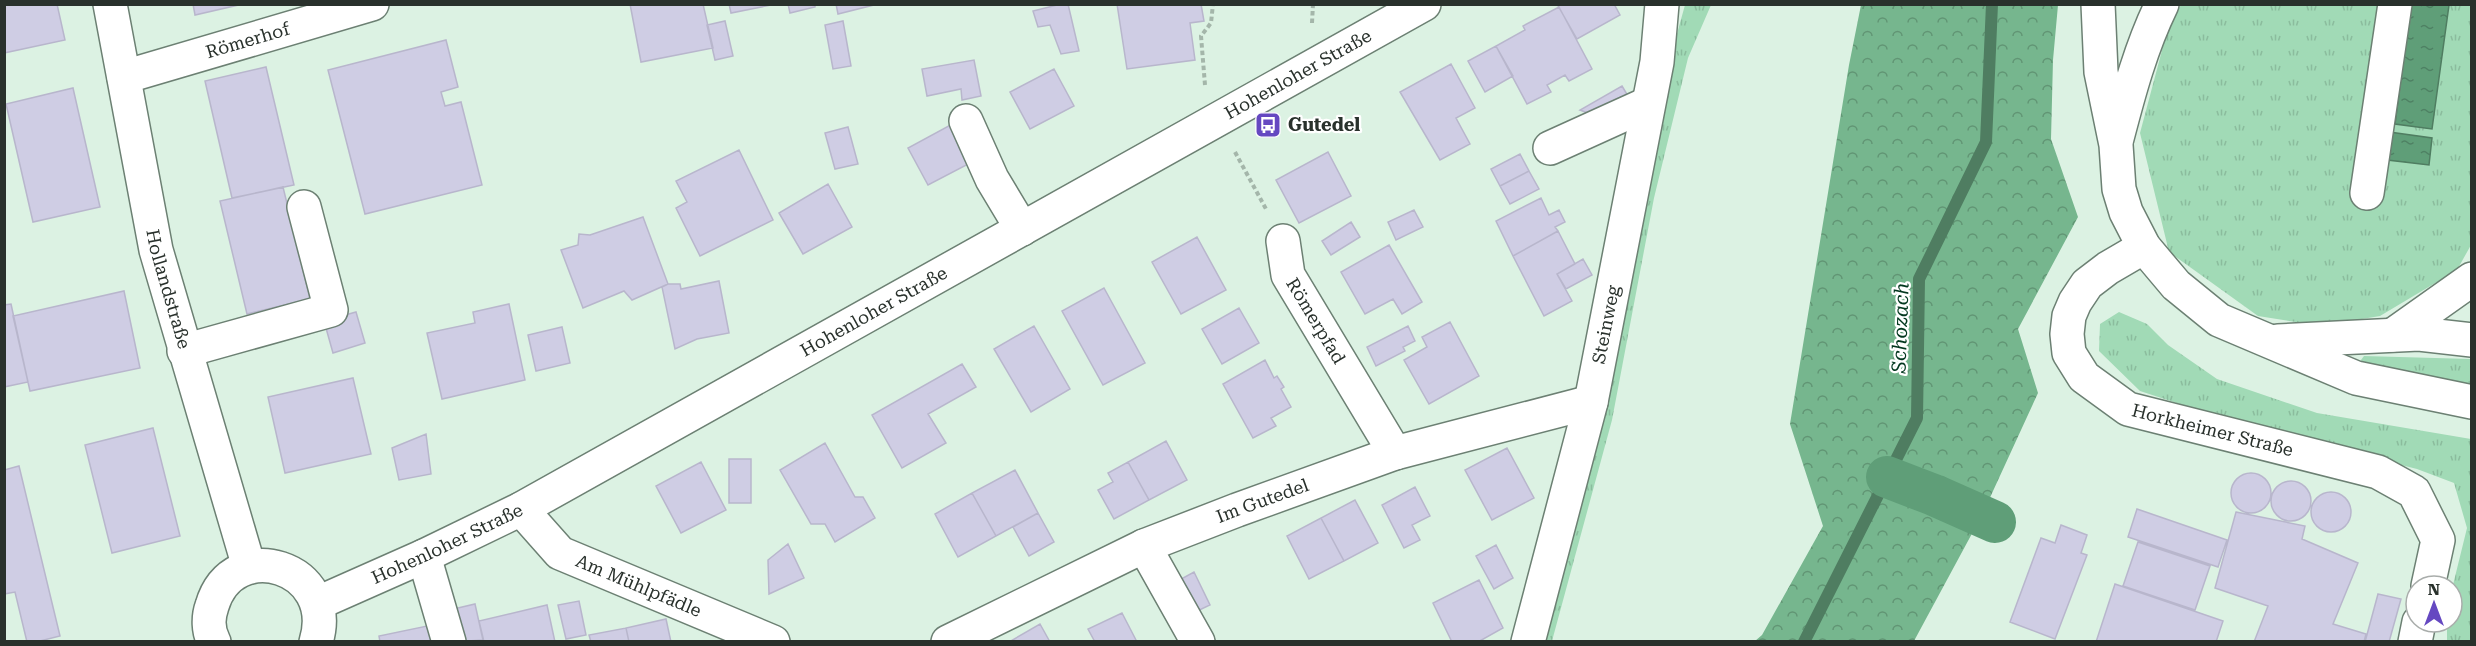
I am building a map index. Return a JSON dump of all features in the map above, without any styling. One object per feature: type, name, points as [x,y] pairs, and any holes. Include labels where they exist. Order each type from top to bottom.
[{"type":"street","name":"Hollandstraße","points":[[110,4],[156,250],[249,567]]},
{"type":"street","name":"Römerhof","points":[[124,77],[372,4]]},
{"type":"street","name":"Hohenloher Straße","points":[[318,603],[424,556],[521,509],[1424,4]]},
{"type":"street","name":"Steinweg","points":[[1528,642],[1591,402],[1647,104],[1657,62],[1662,4]]},
{"type":"street","points":[[2098,4],[2101,72],[2116,145],[2119,189],[2126,212],[2144,247],[2176,285],[2219,320],[2356,378],[2472,402]]},
{"type":"street","points":[[2367,192],[2395,4]]},
{"type":"street","points":[[2116,145],[2132,81],[2154,14]]},
{"type":"street","points":[[1550,148],[1647,104]]},
{"type":"street","points":[[966,121],[992,179],[1023,229]]},
{"type":"street","points":[[184,351],[331,310],[304,207]]},
{"type":"street","name":"Römerpfad","points":[[1283,241],[1288,276],[1395,453]]},
{"type":"street","name":"Horkheimer Straße","points":[[2144,247],[2108,268],[2087,284],[2075,302],[2069,316],[2067,334],[2069,353],[2084,377],[2128,409],[2378,472],[2414,492],[2438,540],[2431,574]]},
{"type":"street","points":[[2393,335],[2472,279]]},
{"type":"street","points":[[2273,341],[2419,334],[2472,340]]},
{"type":"street","name":"Im Gutedel","points":[[948,642],[1143,546],[1395,453],[1591,402]]},
{"type":"street","name":"Am Mühlpfädle","points":[[521,509],[560,553],[773,642]]},
{"type":"street","points":[[1143,546],[1198,642]]},
{"type":"street","points":[[424,556],[448,642]]},
{"type":"street","points":[[208,640],[209,616],[215,594],[229,577],[249,567],[277,566],[302,579],[318,603],[321,626],[316,642]]},
{"type":"path","points":[[1213,4],[1211,23],[1201,36],[1213,122],[1283,241]]},
{"type":"green space","points":[[1685,5],[1711,5],[1688,58],[1654,198],[1612,420],[1552,641],[1542,642],[1668,66]]},
{"type":"green space","points":[[1861,5],[2058,5],[2053,60],[2051,139],[2078,217],[2018,329],[2038,393],[1982,515],[1914,641],[1755,641],[1762,635],[1823,526],[1790,424],[1849,65]]},
{"type":"green space","points":[[2181,5],[2471,5],[2471,245],[2457,270],[2380,316],[2320,326],[2258,316],[2169,252],[2140,133],[2169,24]]},
{"type":"green space","points":[[2119,312],[2147,324],[2168,345],[2217,379],[2317,413],[2471,439],[2471,641],[2447,641],[2447,634],[2464,634],[2464,574],[2456,574],[2467,528],[2454,483],[2417,469],[2244,425],[2140,391],[2099,351],[2100,324]]},
{"type":"green space","points":[[2364,356],[2471,359],[2471,385],[2363,363],[2361,360]]},
{"type":"water","points":[[2405,5],[2449,5],[2432,129],[2395,124],[2408,24]]},
{"type":"water","points":[[2382,131],[2432,138],[2429,165],[2379,159]]},
{"type":"building","points":[[4,4],[57,4],[65,40],[4,53]]},
{"type":"building","points":[[193,4],[243,4],[195,15]]},
{"type":"building","points":[[630,4],[703,4],[713,48],[641,62]]},
{"type":"building","points":[[729,4],[776,4],[731,13]]},
{"type":"building","points":[[788,4],[815,4],[815,7],[790,13]]},
{"type":"building","points":[[836,4],[878,4],[838,14]]},
{"type":"building","points":[[1068,4],[1079,51],[1061,54],[1050,25],[1038,27],[1033,11]]},
{"type":"building","points":[[1117,4],[1201,4],[1204,21],[1190,23],[1195,60],[1127,69]]},
{"type":"building","points":[[1557,4],[1614,4],[1620,15],[1577,39]]},
{"type":"building","points":[[1559,7],[1592,69],[1569,81],[1565,75],[1547,85],[1551,92],[1527,104],[1496,46],[1525,30],[1523,26]]},
{"type":"building","points":[[725,21],[733,56],[715,60],[707,25]]},
{"type":"building","points":[[843,21],[851,66],[833,69],[825,25]]},
{"type":"building","points":[[446,40],[458,87],[441,92],[445,106],[461,102],[482,185],[365,214],[328,70]]},
{"type":"building","points":[[1496,46],[1513,76],[1485,92],[1468,61]]},
{"type":"building","points":[[974,60],[981,96],[962,100],[961,89],[927,96],[922,69]]},
{"type":"building","points":[[1451,64],[1475,108],[1456,118],[1470,144],[1440,160],[1400,92]]},
{"type":"building","points":[[266,67],[294,185],[232,198],[205,81]]},
{"type":"building","points":[[1054,69],[1074,106],[1030,129],[1010,92]]},
{"type":"building","points":[[1622,86],[1631,101],[1603,119],[1580,110]]},
{"type":"building","points":[[73,88],[100,207],[33,222],[6,104]]},
{"type":"building","points":[[956,122],[976,160],[928,185],[908,148]]},
{"type":"building","points":[[848,127],[858,164],[835,169],[825,133]]},
{"type":"building","points":[[739,150],[773,220],[700,256],[676,208],[687,202],[676,181]]},
{"type":"building","points":[[1328,152],[1351,196],[1299,223],[1276,180]]},
{"type":"building","points":[[1520,154],[1529,171],[1500,186],[1491,169]]},
{"type":"building","points":[[1529,171],[1539,189],[1510,204],[1500,186]]},
{"type":"building","points":[[828,184],[852,227],[803,254],[779,213]]},
{"type":"building","points":[[283,187],[310,299],[247,314],[220,201]]},
{"type":"building","points":[[1541,198],[1549,215],[1559,210],[1565,222],[1555,227],[1558,231],[1513,256],[1496,221]]},
{"type":"building","points":[[1414,210],[1423,227],[1396,240],[1388,222]]},
{"type":"building","points":[[643,217],[668,284],[632,300],[624,291],[583,308],[561,250],[578,245],[579,234],[590,235]]},
{"type":"building","points":[[1351,222],[1360,237],[1331,255],[1322,241]]},
{"type":"building","points":[[1558,231],[1575,264],[1557,274],[1572,301],[1544,316],[1513,256]]},
{"type":"building","points":[[1197,237],[1226,290],[1181,314],[1152,262]]},
{"type":"building","points":[[1389,245],[1422,302],[1402,314],[1393,299],[1365,314],[1341,272]]},
{"type":"building","points":[[1583,259],[1592,275],[1566,289],[1557,274]]},
{"type":"building","points":[[719,281],[729,333],[697,339],[675,349],[662,287],[668,284],[680,284],[681,289]]},
{"type":"building","points":[[1104,288],[1145,363],[1103,385],[1062,311]]},
{"type":"building","points":[[124,291],[140,368],[30,391],[13,316]]},
{"type":"building","points":[[11,304],[28,382],[4,387],[4,305]]},
{"type":"building","points":[[509,304],[525,380],[442,399],[427,333],[475,323],[473,312]]},
{"type":"building","points":[[1239,308],[1259,343],[1222,364],[1202,329]]},
{"type":"building","points":[[356,312],[365,343],[333,353],[324,321]]},
{"type":"building","points":[[1450,322],[1479,376],[1429,404],[1404,360],[1427,347],[1422,337]]},
{"type":"building","points":[[1034,326],[1070,389],[1031,412],[994,349]]},
{"type":"building","points":[[1408,326],[1415,341],[1403,347],[1405,351],[1376,366],[1367,347]]},
{"type":"building","points":[[562,327],[570,363],[536,371],[528,335]]},
{"type":"building","points":[[1265,360],[1274,378],[1277,376],[1284,387],[1281,389],[1291,407],[1271,418],[1276,426],[1253,438],[1223,384]]},
{"type":"building","points":[[962,364],[976,387],[928,414],[946,443],[902,468],[872,415]]},
{"type":"building","points":[[353,378],[371,454],[285,473],[268,397]]},
{"type":"building","points":[[153,428],[180,536],[112,553],[85,445]]},
{"type":"building","points":[[426,434],[431,474],[399,480],[392,448]]},
{"type":"building","points":[[1166,441],[1187,480],[1149,500],[1128,462]]},
{"type":"building","points":[[825,443],[855,497],[863,497],[875,518],[835,542],[825,524],[811,524],[780,470]]},
{"type":"building","points":[[1507,448],[1534,498],[1492,520],[1465,470]]},
{"type":"building","points":[[729,459],[751,459],[751,503],[729,503]]},
{"type":"building","points":[[701,462],[726,510],[681,533],[656,486]]},
{"type":"building","points":[[1128,462],[1149,500],[1114,519],[1098,490],[1113,482],[1108,473]]},
{"type":"building","points":[[19,466],[60,636],[36,642],[27,642],[15,592],[4,594],[4,470]]},
{"type":"building","points":[[1015,470],[1038,513],[996,536],[972,493]]},
{"type":"building","points":[[2251,473],[2259,474],[2265,479],[2270,485],[2270,501],[2265,507],[2259,512],[2251,513],[2243,512],[2237,507],[2232,501],[2231,493],[2232,485],[2237,479],[2243,474]]},
{"type":"building","points":[[2291,481],[2299,482],[2305,487],[2310,493],[2310,509],[2305,515],[2299,520],[2291,521],[2283,520],[2277,515],[2272,509],[2271,501],[2272,493],[2277,487],[2283,482]]},
{"type":"building","points":[[1415,487],[1430,516],[1412,525],[1420,540],[1404,548],[1382,505]]},
{"type":"building","points":[[2331,492],[2345,498],[2351,512],[2345,526],[2331,532],[2317,526],[2311,512],[2317,498]]},
{"type":"building","points":[[972,493],[996,536],[958,557],[935,514]]},
{"type":"building","points":[[1355,500],[1378,543],[1344,561],[1321,518]]},
{"type":"building","points":[[2137,509],[2227,540],[2218,567],[2128,537]]},
{"type":"building","points":[[2236,512],[2305,526],[2302,539],[2358,563],[2333,624],[2366,634],[2364,642],[2254,642],[2268,606],[2215,588]]},
{"type":"building","points":[[1038,513],[1054,542],[1029,556],[1013,527]]},
{"type":"building","points":[[1321,518],[1344,561],[1309,579],[1287,536]]},
{"type":"building","points":[[2061,525],[2087,535],[2081,553],[2087,555],[2055,639],[2010,622],[2041,538],[2055,543]]},
{"type":"building","points":[[2138,542],[2210,566],[2195,610],[2123,586]]},
{"type":"building","points":[[788,544],[804,578],[769,594],[768,560]]},
{"type":"building","points":[[1496,545],[1513,578],[1494,589],[1476,556]]},
{"type":"building","points":[[1194,572],[1210,605],[1191,614],[1172,584]]},
{"type":"building","points":[[1479,580],[1503,628],[1478,642],[1452,642],[1433,603]]},
{"type":"building","points":[[2115,584],[2223,621],[2216,642],[2096,642]]},
{"type":"building","points":[[2378,594],[2401,599],[2389,642],[2365,642]]},
{"type":"building","points":[[579,601],[586,635],[566,639],[558,605]]},
{"type":"building","points":[[475,604],[483,640],[453,642],[445,611]]},
{"type":"building","points":[[547,605],[555,642],[484,642],[479,621]]},
{"type":"building","points":[[1122,613],[1137,642],[1095,642],[1088,629]]},
{"type":"building","points":[[666,619],[671,642],[629,642],[626,628]]},
{"type":"building","points":[[1040,624],[1050,642],[1009,642]]},
{"type":"building","points":[[427,626],[432,642],[380,642],[379,636]]},
{"type":"building","points":[[626,628],[629,642],[591,642],[589,635]]},
{"type":"waterway","name":"Schozach","points":[[1804,642],[1917,418],[1919,279],[1986,142],[1992,4]]},
{"type":"waterway","points":[[1887,477],[1995,522]]},
{"type":"place","name":"Gutedel","points":[[1268,125]]}]
